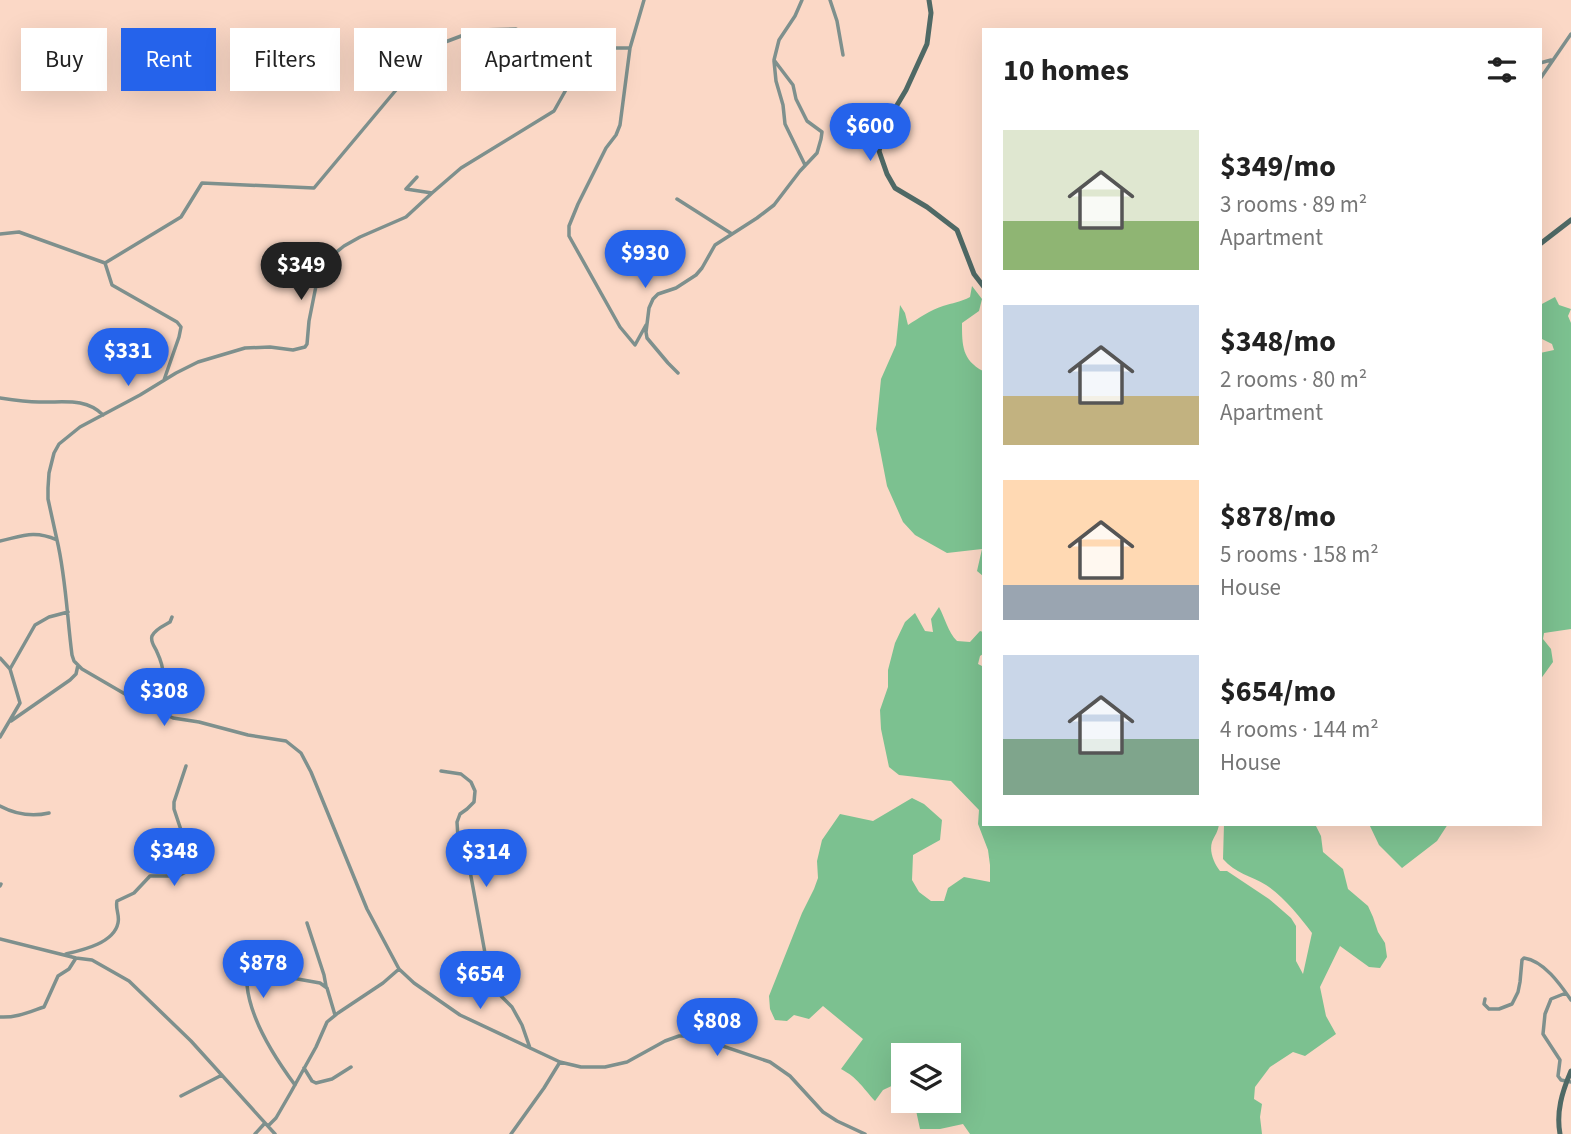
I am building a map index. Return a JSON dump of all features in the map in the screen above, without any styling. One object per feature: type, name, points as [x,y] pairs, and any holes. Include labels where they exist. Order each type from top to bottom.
[{"type":"main road","points":[[929,0],[931,13],[927,44],[906,90],[887,122],[879,150],[895,188],[927,207],[957,230],[974,274],[982,284]]},
{"type":"main road","points":[[1542,242],[1571,220]]},
{"type":"main road","points":[[1560,1134],[1558,1115],[1571,1071]]},
{"type":"street","points":[[644,0],[630,48],[620,125],[578,204],[569,226],[569,236],[620,327],[635,345],[647,323]]},
{"type":"street","points":[[802,0],[779,40],[774,60],[785,124],[805,165]]},
{"type":"street","points":[[830,0],[843,55]]},
{"type":"street","points":[[1542,77],[1571,34]]},
{"type":"street","points":[[105,263],[181,217],[202,183],[314,188],[432,47],[461,36]]},
{"type":"street","points":[[616,48],[630,48]]},
{"type":"street","points":[[678,373],[650,343],[646,332],[651,304],[658,294],[676,288],[695,275],[715,245],[774,205],[818,150],[822,132],[807,121],[796,99],[793,85],[774,60]]},
{"type":"street","points":[[1542,62],[1552,60]]},
{"type":"street","points":[[565,91],[554,111],[461,168],[406,217],[360,237],[329,257],[318,276],[305,347],[293,350],[245,348],[198,362],[74,430],[59,444],[49,473],[48,499],[61,558],[72,656],[78,665],[137,701],[173,719],[286,741],[301,753],[367,909],[399,969],[414,983],[460,1015],[560,1062],[581,1067],[605,1067],[627,1062],[665,1041],[679,1036],[693,1036],[770,1062],[790,1076],[823,1112],[865,1134]]},
{"type":"street","points":[[800,158],[800,171]]},
{"type":"street","points":[[417,177],[406,189],[432,193]]},
{"type":"street","points":[[677,199],[732,234]]},
{"type":"street","points":[[0,234],[19,232],[105,263]]},
{"type":"street","points":[[105,263],[112,285],[180,324],[181,331],[164,380]]},
{"type":"street","points":[[0,398],[31,402],[76,401],[103,415]]},
{"type":"street","points":[[0,541],[34,533],[57,540]]},
{"type":"street","points":[[10,669],[35,625],[49,617],[68,612]]},
{"type":"street","points":[[137,701],[156,692],[162,684],[164,675],[152,636],[170,622],[172,617]]},
{"type":"street","points":[[0,657],[10,669],[20,703],[0,737]]},
{"type":"street","points":[[9,722],[70,680],[76,674],[78,665]]},
{"type":"street","points":[[64,955],[89,947],[110,936],[119,921],[117,901],[134,892],[150,876],[181,876],[186,872],[197,839],[184,836],[174,809],[186,766]]},
{"type":"street","points":[[442,771],[461,774],[471,782],[475,791],[474,802],[460,814],[457,822],[458,838],[470,872],[489,975],[500,995],[512,1007],[530,1048]]},
{"type":"street","points":[[0,806],[12,812],[39,815],[49,813]]},
{"type":"street","points":[[307,923],[335,1015]]},
{"type":"street","points":[[0,939],[92,960],[129,981],[191,1041],[275,1134]]},
{"type":"street","points":[[0,1017],[10,1017],[44,1007],[58,976],[69,969],[76,958]]},
{"type":"street","points":[[1485,999],[1484,1004],[1489,1009],[1499,1009],[1512,1004],[1518,992],[1524,958],[1535,961],[1558,980],[1571,1000]]},
{"type":"street","points":[[255,1134],[276,1118],[327,1022],[383,984],[399,969]]},
{"type":"street","points":[[295,1085],[255,1016],[247,986],[260,978],[276,978],[314,981],[327,988]]},
{"type":"street","points":[[1566,993],[1551,999],[1542,1034],[1560,1060],[1558,1076],[1569,1082]]},
{"type":"street","points":[[511,1134],[560,1062]]},
{"type":"street","points":[[304,1068],[316,1083],[332,1079],[351,1067]]},
{"type":"street","points":[[181,1096],[222,1075]]},
{"type":"green space","points":[[972,286],[982,299],[979,311],[962,323],[962,331],[967,357],[982,370],[982,549],[947,553],[915,535],[903,522],[887,486],[876,429],[881,379],[896,345],[900,305],[908,325],[934,310],[970,297]]},
{"type":"green space","points":[[1555,297],[1559,305],[1571,309],[1568,316],[1571,323],[1571,629],[1544,633],[1543,639],[1551,649],[1553,662],[1542,677],[1542,353],[1554,350],[1552,344],[1542,339],[1542,304]]},
{"type":"green space","points":[[982,549],[982,575],[977,571]]},
{"type":"green space","points":[[939,607],[957,641],[970,642],[982,632],[982,655],[978,664],[982,666],[982,826],[1218,826],[1211,846],[1220,871],[1227,871],[1269,899],[1291,918],[1296,926],[1296,961],[1303,974],[1312,933],[1272,889],[1238,871],[1223,859],[1224,826],[1316,826],[1321,836],[1323,852],[1343,869],[1348,889],[1368,906],[1385,943],[1387,957],[1380,968],[1369,967],[1340,946],[1320,987],[1326,1016],[1336,1034],[1305,1056],[1293,1052],[1270,1067],[1255,1087],[1254,1099],[1262,1104],[1262,1134],[970,1134],[963,1124],[940,1129],[920,1129],[917,1113],[961,1113],[961,1043],[891,1043],[891,1086],[883,1090],[875,1101],[856,1079],[841,1069],[863,1039],[823,1006],[809,1019],[794,1015],[787,1021],[775,1020],[770,1009],[769,996],[818,878],[817,861],[822,840],[840,814],[873,821],[912,798],[924,804],[942,820],[940,840],[913,855],[912,880],[919,892],[931,901],[944,901],[948,888],[964,877],[990,882],[988,850],[978,824],[979,810],[951,781],[899,775],[889,767],[880,710],[888,687],[888,670],[895,643],[905,622],[915,613],[925,631],[933,632],[931,619]]},
{"type":"green space","points":[[1370,826],[1447,826],[1437,841],[1402,868],[1379,845]]}]
